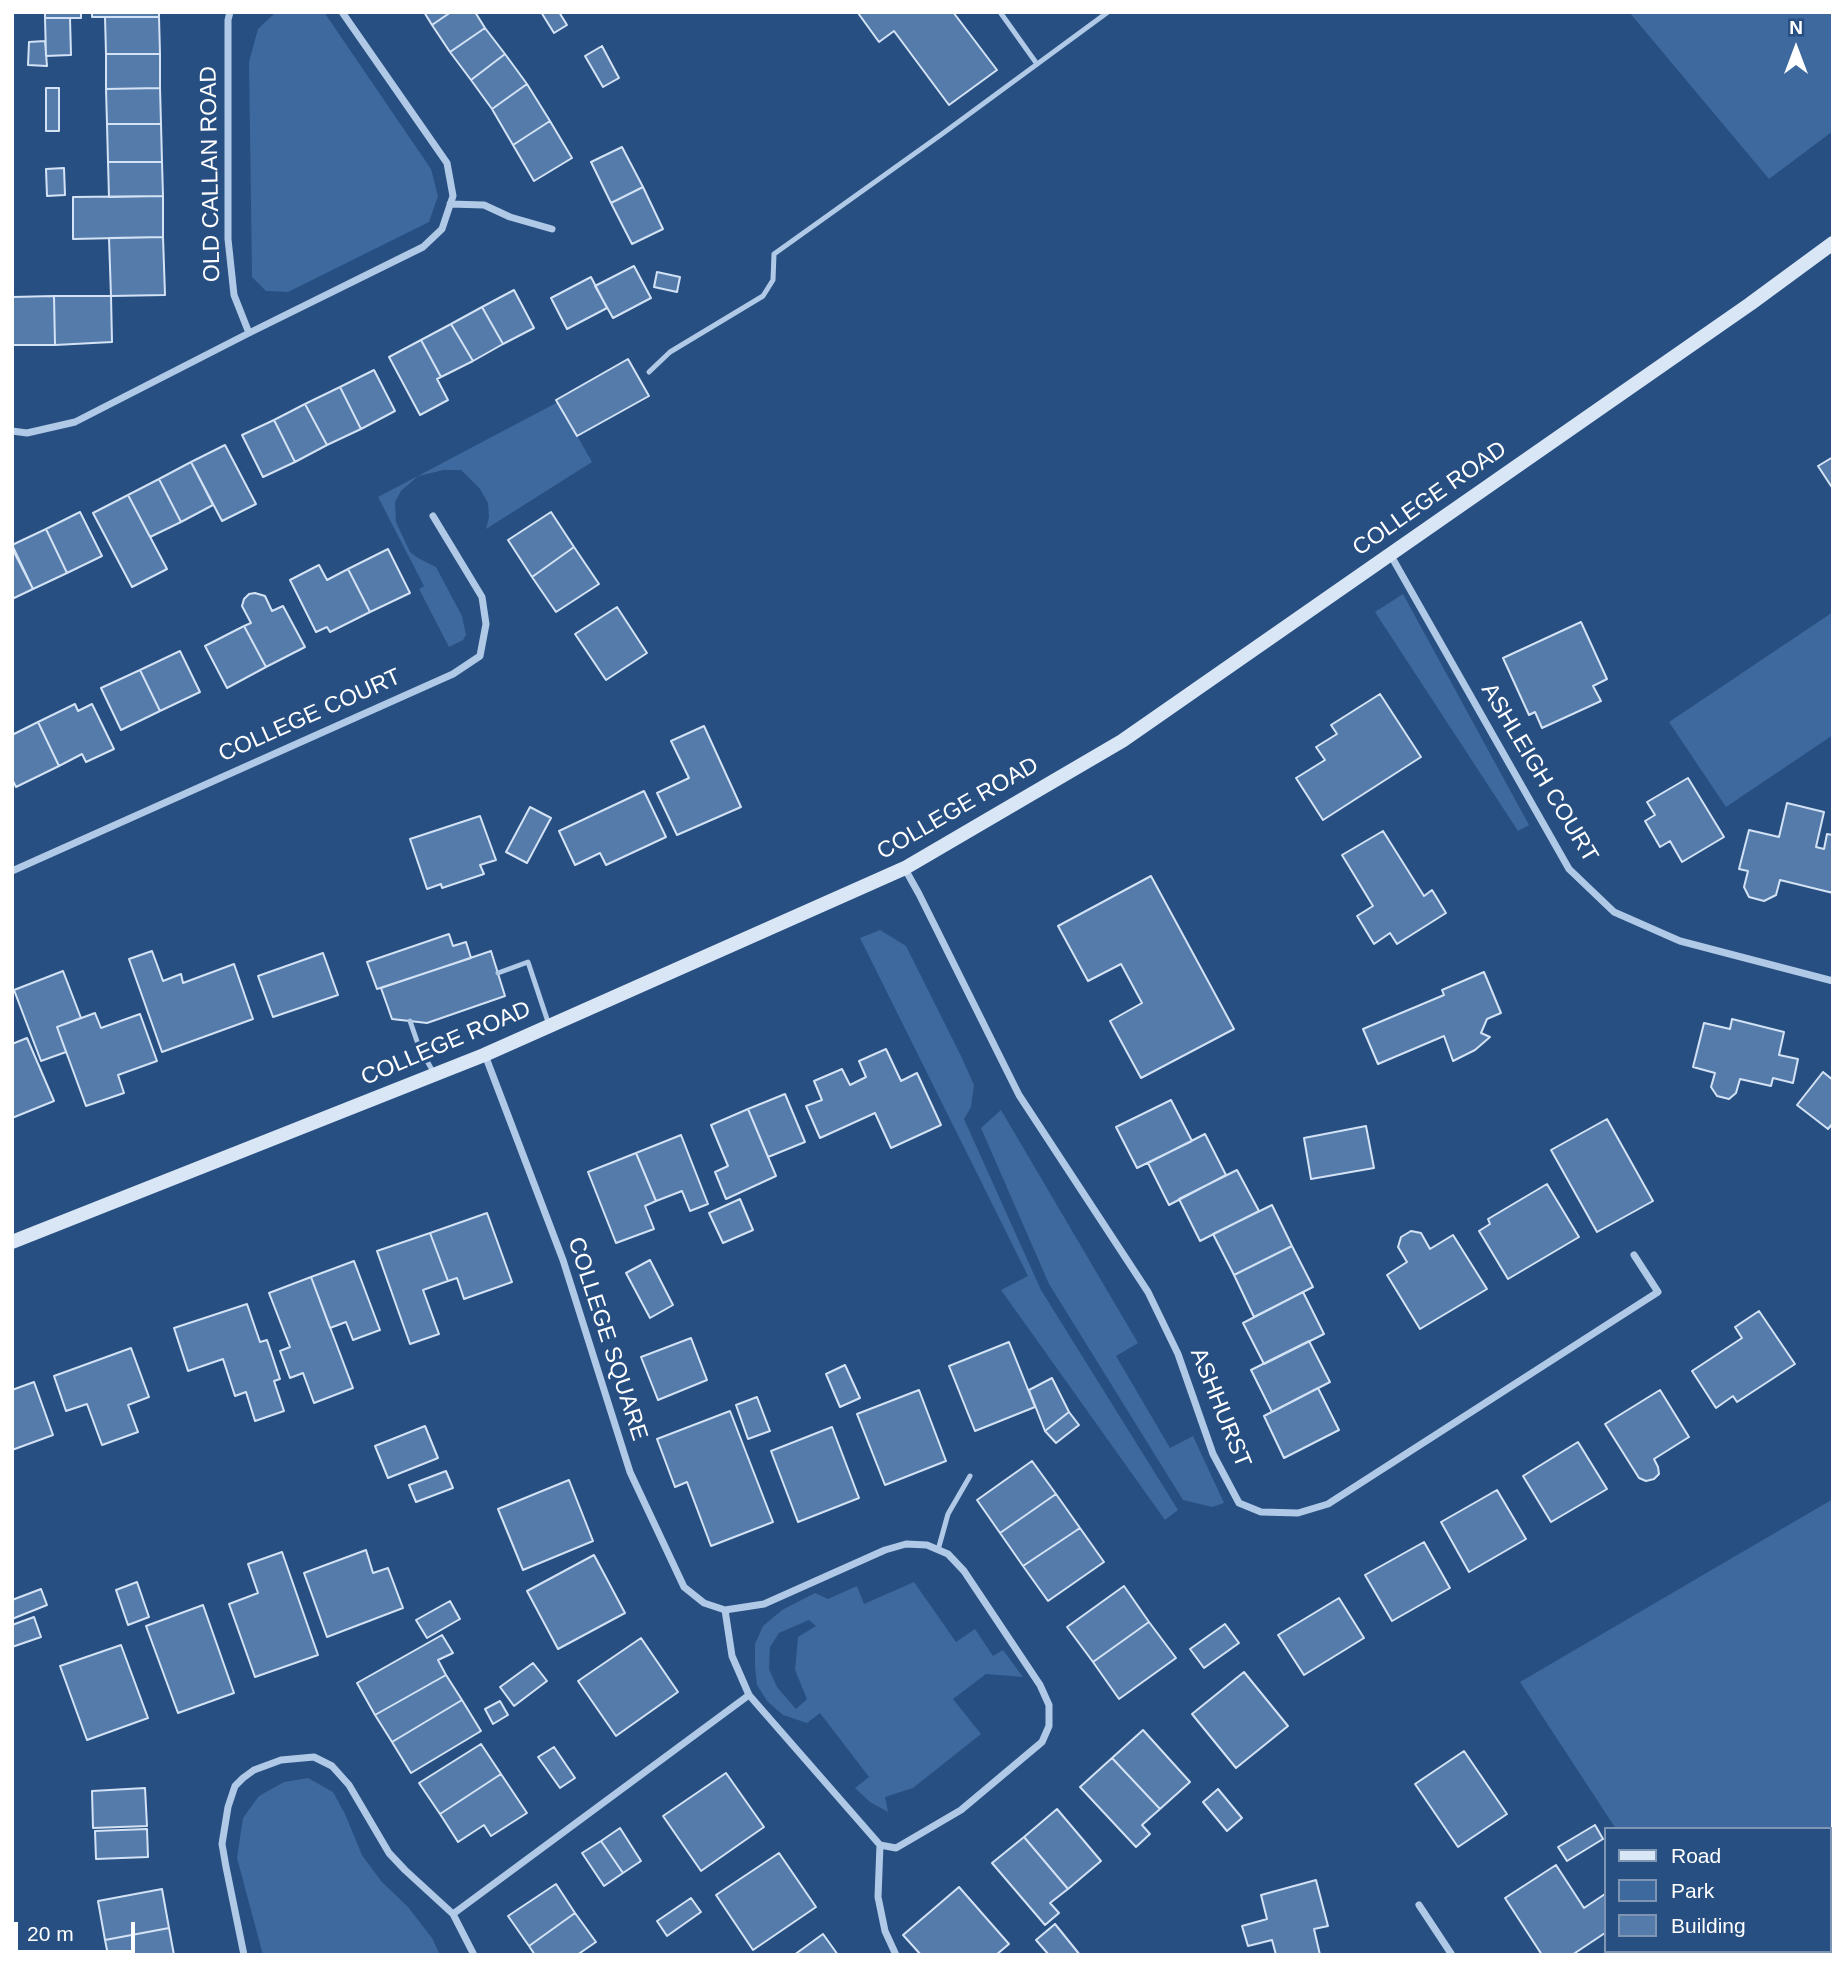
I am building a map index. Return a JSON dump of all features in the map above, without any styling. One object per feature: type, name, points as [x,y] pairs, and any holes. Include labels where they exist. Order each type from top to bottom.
[{"type":"main road","name":"COLLEGE ROAD","points":[[12,1242],[484,1055],[905,868],[1122,741],[1833,243]]},
{"type":"street","name":"OLD CALLAN ROAD","points":[[230,12],[228,239],[234,295],[249,333]]},
{"type":"street","points":[[12,431],[27,433],[75,422],[422,247],[442,229],[453,196],[447,163],[342,12]]},
{"type":"street","points":[[450,204],[484,205],[510,217],[552,229]]},
{"type":"street","name":"COLLEGE COURT","points":[[12,871],[453,674],[480,656],[486,624],[482,597],[433,516]]},
{"type":"street","name":"ASHLEIGH COURT","points":[[1390,554],[1569,869],[1614,912],[1680,941],[1833,981]]},
{"type":"street","name":"ASHHURST","points":[[905,868],[1019,1095],[1148,1292],[1178,1354],[1213,1454],[1239,1503],[1261,1512],[1298,1513],[1328,1504],[1658,1292],[1634,1255]]},
{"type":"street","name":"COLLEGE SQUARE","points":[[484,1055],[563,1260],[630,1472],[684,1587],[704,1603],[725,1611]]},
{"type":"street","points":[[906,1544],[927,1545],[948,1554],[964,1571],[1040,1685],[1049,1706],[1049,1726],[1042,1742],[961,1811],[896,1848],[880,1845],[749,1695],[732,1656],[725,1611],[764,1604],[886,1550],[906,1544]]},
{"type":"street","points":[[453,1914],[749,1695]]},
{"type":"street","points":[[244,1955],[222,1844],[228,1807],[235,1786],[254,1770],[281,1760],[314,1757],[332,1766],[349,1785],[389,1853],[453,1914],[474,1955]]},
{"type":"street","points":[[880,1845],[878,1897],[885,1931],[897,1955]]},
{"type":"street","points":[[1419,1905],[1452,1955]]},
{"type":"lane","points":[[1000,12],[1037,64]]},
{"type":"lane","points":[[649,372],[670,352],[763,296],[773,280],[774,254],[1108,12]]},
{"type":"lane","points":[[498,973],[528,962],[550,1025]]},
{"type":"lane","points":[[410,1021],[419,1047],[435,1075]]},
{"type":"lane","points":[[937,1550],[948,1514],[970,1476]]},
{"type":"green space","points":[[276,12],[324,12],[431,169],[438,196],[429,222],[288,292],[266,291],[252,277],[249,62],[258,29]]},
{"type":"green space","points":[[1629,12],[1833,12],[1833,131],[1769,179]]},
{"type":"green space","points":[[558,402],[592,462],[486,529],[488,503],[480,489],[461,470],[444,470],[418,476],[401,491],[395,502],[396,522],[410,552],[436,567],[462,616],[466,635],[463,640],[449,647],[419,589],[424,586],[378,497]]},
{"type":"green space","points":[[1403,594],[1529,825],[1518,831],[1375,612]]},
{"type":"green space","points":[[1833,612],[1833,735],[1726,807],[1669,722]]},
{"type":"green space","points":[[880,930],[906,946],[961,1056],[974,1085],[971,1107],[964,1119],[1041,1290],[1178,1510],[1165,1520],[1001,1290],[1028,1276],[860,938]]},
{"type":"green space","points":[[1001,1110],[1138,1343],[1116,1356],[1170,1448],[1193,1436],[1224,1503],[1212,1507],[1183,1500],[1049,1284],[981,1128]]},
{"type":"green space","points":[[1833,1499],[1833,1955],[1697,1953],[1831,1953],[1831,1827],[1615,1827],[1520,1682]]},
{"type":"green space","points":[[914,1582],[956,1642],[975,1629],[993,1656],[1003,1650],[1023,1677],[986,1674],[953,1699],[981,1734],[913,1788],[885,1797],[888,1812],[870,1802],[855,1788],[869,1777],[820,1713],[807,1723],[783,1715],[767,1701],[757,1685],[755,1644],[763,1626],[782,1610],[815,1593],[828,1599],[857,1586],[864,1604]],"holes":[[[809,1620],[816,1626],[798,1637],[795,1670],[807,1699],[796,1709],[777,1687],[769,1669],[770,1647],[779,1633]]]},
{"type":"green space","points":[[308,1778],[333,1792],[362,1855],[381,1881],[408,1907],[432,1938],[440,1955],[263,1955],[237,1858],[243,1818],[259,1796],[284,1782]]},
{"type":"building","points":[[45,12],[81,12],[81,18],[45,18]]},
{"type":"building","points":[[92,12],[159,12],[159,17],[92,17]]},
{"type":"building","points":[[424,12],[451,12],[432,25]]},
{"type":"building","points":[[451,12],[475,12],[485,28],[450,52],[432,25]]},
{"type":"building","points":[[541,12],[559,12],[567,25],[554,33]]},
{"type":"building","points":[[953,12],[997,70],[949,105],[894,31],[879,42],[858,13]]},
{"type":"building","points":[[105,17],[159,17],[160,54],[106,54]]},
{"type":"building","points":[[45,18],[70,18],[71,55],[46,56]]},
{"type":"building","points":[[485,28],[505,54],[471,80],[450,52]]},
{"type":"building","points":[[45,41],[47,66],[28,65],[29,42]]},
{"type":"building","points":[[602,46],[619,78],[603,87],[585,56]]},
{"type":"building","points":[[106,54],[160,54],[160,88],[106,89]]},
{"type":"building","points":[[505,54],[527,84],[492,109],[471,80]]},
{"type":"building","points":[[527,84],[550,121],[513,145],[492,109]]},
{"type":"building","points":[[46,88],[59,88],[59,131],[46,131]]},
{"type":"building","points":[[160,88],[161,124],[107,124],[106,89]]},
{"type":"building","points":[[550,121],[572,158],[534,181],[513,145]]},
{"type":"building","points":[[107,124],[161,124],[162,162],[108,162]]},
{"type":"building","points":[[622,147],[643,187],[611,203],[591,162]]},
{"type":"building","points":[[108,162],[162,162],[163,196],[109,197]]},
{"type":"building","points":[[64,168],[65,195],[47,196],[46,169]]},
{"type":"building","points":[[643,187],[663,229],[632,244],[611,203]]},
{"type":"building","points":[[163,196],[163,237],[73,239],[73,197]]},
{"type":"building","points":[[163,237],[165,295],[111,296],[109,238]]},
{"type":"building","points":[[634,266],[651,298],[613,318],[595,286]]},
{"type":"building","points":[[657,272],[680,277],[677,292],[654,287]]},
{"type":"building","points":[[591,277],[607,308],[567,329],[551,298]]},
{"type":"building","points":[[514,290],[534,328],[503,344],[482,307]]},
{"type":"building","points":[[54,296],[55,345],[13,345],[12,297]]},
{"type":"building","points":[[54,296],[111,296],[112,342],[55,345]]},
{"type":"building","points":[[482,307],[503,344],[473,361],[451,324]]},
{"type":"building","points":[[451,324],[473,361],[441,377],[421,340]]},
{"type":"building","points":[[421,340],[441,377],[437,379],[448,400],[420,415],[389,357]]},
{"type":"building","points":[[628,359],[649,396],[577,436],[556,400]]},
{"type":"building","points":[[374,370],[395,411],[361,429],[340,387]]},
{"type":"building","points":[[340,387],[361,429],[327,445],[305,404]]},
{"type":"building","points":[[305,404],[327,445],[295,462],[274,420]]},
{"type":"building","points":[[274,420],[295,462],[263,477],[242,435]]},
{"type":"building","points":[[225,445],[256,504],[222,521],[191,462]]},
{"type":"building","points":[[1833,457],[1833,489],[1818,466]]},
{"type":"building","points":[[191,462],[213,505],[181,522],[159,479]]},
{"type":"building","points":[[159,479],[181,522],[150,537],[128,495]]},
{"type":"building","points":[[128,495],[167,569],[132,587],[93,513]]},
{"type":"building","points":[[80,512],[102,556],[67,573],[46,529]]},
{"type":"building","points":[[551,512],[574,547],[532,577],[508,540]]},
{"type":"building","points":[[46,529],[67,573],[33,589],[12,545]]},
{"type":"building","points":[[574,547],[599,584],[556,612],[532,577]]},
{"type":"building","points":[[12,548],[33,589],[12,599]]},
{"type":"building","points":[[388,549],[410,593],[370,612],[348,569]]},
{"type":"building","points":[[319,565],[327,580],[348,569],[370,612],[330,632],[327,627],[316,632],[290,580]]},
{"type":"building","points":[[255,593],[265,596],[272,611],[283,606],[305,647],[266,667],[244,626],[251,623],[242,606],[244,599]]},
{"type":"building","points":[[617,607],[647,653],[606,680],[575,634]]},
{"type":"building","points":[[1581,622],[1607,679],[1593,686],[1601,701],[1542,728],[1535,712],[1529,715],[1503,658]]},
{"type":"building","points":[[244,626],[266,667],[227,688],[205,646]]},
{"type":"building","points":[[180,651],[200,692],[160,711],[140,670]]},
{"type":"building","points":[[140,670],[160,711],[121,730],[101,688]]},
{"type":"building","points":[[1380,694],[1421,757],[1323,820],[1296,778],[1325,760],[1316,747],[1337,734],[1331,725]]},
{"type":"building","points":[[75,704],[78,711],[92,704],[114,749],[86,762],[82,754],[59,766],[38,722]]},
{"type":"building","points":[[38,722],[59,766],[16,787],[12,779],[12,735]]},
{"type":"building","points":[[704,726],[741,807],[677,835],[657,793],[689,778],[671,741]]},
{"type":"building","points":[[1688,778],[1724,837],[1682,862],[1670,841],[1660,847],[1645,821],[1655,815],[1647,802]]},
{"type":"building","points":[[644,791],[666,837],[606,865],[600,853],[575,865],[559,831]]},
{"type":"building","points":[[1787,803],[1824,812],[1816,847],[1824,849],[1827,834],[1833,835],[1833,893],[1780,880],[1776,895],[1764,901],[1749,897],[1744,887],[1748,871],[1739,869],[1749,830],[1779,837]]},
{"type":"building","points":[[530,807],[551,818],[527,863],[506,852]]},
{"type":"building","points":[[480,816],[496,860],[480,865],[484,874],[442,888],[441,884],[427,889],[410,839]]},
{"type":"building","points":[[1383,831],[1424,896],[1432,890],[1446,913],[1397,944],[1390,933],[1374,944],[1357,916],[1373,906],[1342,855]]},
{"type":"building","points":[[1151,876],[1234,1029],[1141,1078],[1110,1021],[1142,1003],[1121,964],[1088,981],[1058,926]]},
{"type":"building","points":[[449,934],[453,946],[466,942],[471,958],[377,989],[367,962]]},
{"type":"building","points":[[152,951],[163,981],[181,974],[183,983],[234,964],[253,1019],[162,1052],[129,959]]},
{"type":"building","points":[[491,951],[505,996],[427,1023],[392,1019],[381,988]]},
{"type":"building","points":[[323,953],[338,995],[273,1017],[258,976]]},
{"type":"building","points":[[63,971],[81,1018],[57,1027],[66,1052],[41,1061],[14,990]]},
{"type":"building","points":[[1484,972],[1501,1013],[1487,1019],[1481,1033],[1490,1037],[1475,1050],[1453,1061],[1444,1036],[1378,1064],[1363,1029],[1444,995],[1442,990]]},
{"type":"building","points":[[95,1013],[101,1028],[140,1014],[157,1061],[118,1075],[124,1093],[86,1106],[57,1027]]},
{"type":"building","points":[[1732,1019],[1784,1032],[1779,1055],[1798,1059],[1793,1083],[1773,1078],[1771,1086],[1740,1079],[1736,1093],[1729,1099],[1717,1096],[1711,1087],[1715,1073],[1693,1067],[1704,1023],[1730,1029]]},
{"type":"building","points":[[27,1038],[54,1101],[12,1118],[12,1044]]},
{"type":"building","points":[[886,1049],[901,1081],[917,1073],[941,1125],[891,1148],[875,1113],[820,1138],[806,1106],[822,1100],[814,1081],[842,1069],[850,1085],[866,1077],[859,1061]]},
{"type":"building","points":[[1823,1072],[1833,1080],[1833,1123],[1828,1129],[1797,1105]]},
{"type":"building","points":[[785,1094],[805,1142],[768,1157],[748,1109]]},
{"type":"building","points":[[1171,1100],[1192,1141],[1137,1168],[1116,1127]]},
{"type":"building","points":[[748,1109],[776,1176],[726,1199],[715,1172],[728,1166],[711,1125]]},
{"type":"building","points":[[1607,1119],[1653,1201],[1597,1232],[1551,1150]]},
{"type":"building","points":[[1366,1126],[1374,1168],[1311,1179],[1304,1138]]},
{"type":"building","points":[[1205,1134],[1226,1175],[1169,1205],[1148,1163]]},
{"type":"building","points":[[681,1135],[708,1204],[690,1211],[682,1191],[656,1201],[636,1153]]},
{"type":"building","points":[[636,1153],[656,1201],[645,1206],[654,1229],[616,1243],[588,1172]]},
{"type":"building","points":[[1237,1170],[1259,1211],[1200,1241],[1179,1199]]},
{"type":"building","points":[[1547,1184],[1579,1237],[1508,1279],[1479,1231],[1490,1224],[1488,1219]]},
{"type":"building","points":[[740,1199],[753,1230],[723,1243],[709,1213]]},
{"type":"building","points":[[1272,1205],[1292,1246],[1234,1275],[1213,1234]]},
{"type":"building","points":[[487,1213],[512,1282],[464,1299],[457,1278],[448,1281],[430,1233]]},
{"type":"building","points":[[1411,1231],[1421,1233],[1430,1249],[1453,1235],[1487,1289],[1420,1329],[1387,1275],[1407,1262],[1398,1247],[1401,1237]]},
{"type":"building","points":[[430,1233],[448,1281],[423,1290],[439,1334],[410,1344],[377,1251]]},
{"type":"building","points":[[1292,1246],[1313,1287],[1254,1317],[1234,1275]]},
{"type":"building","points":[[650,1260],[673,1305],[650,1318],[626,1273]]},
{"type":"building","points":[[354,1261],[380,1330],[353,1340],[346,1322],[330,1328],[311,1277]]},
{"type":"building","points":[[311,1277],[353,1388],[314,1403],[303,1373],[290,1378],[280,1351],[290,1347],[269,1293]]},
{"type":"building","points":[[1303,1292],[1324,1334],[1264,1364],[1243,1323]]},
{"type":"building","points":[[247,1304],[260,1342],[267,1340],[280,1379],[274,1381],[284,1411],[255,1421],[246,1392],[235,1396],[223,1359],[188,1371],[174,1328]]},
{"type":"building","points":[[1759,1311],[1795,1364],[1737,1402],[1733,1396],[1716,1408],[1692,1371],[1742,1338],[1735,1327]]},
{"type":"building","points":[[691,1338],[707,1380],[658,1400],[641,1357]]},
{"type":"building","points":[[1309,1341],[1330,1382],[1272,1412],[1251,1370]]},
{"type":"building","points":[[1009,1342],[1035,1407],[975,1431],[949,1366]]},
{"type":"building","points":[[131,1348],[149,1397],[128,1405],[138,1432],[102,1445],[87,1404],[66,1411],[54,1376]]},
{"type":"building","points":[[845,1365],[860,1398],[840,1407],[826,1374]]},
{"type":"building","points":[[1052,1378],[1069,1412],[1045,1431],[1029,1390]]},
{"type":"building","points":[[34,1382],[53,1435],[12,1450],[12,1390]]},
{"type":"building","points":[[1318,1388],[1339,1430],[1284,1458],[1264,1416]]},
{"type":"building","points":[[919,1390],[946,1461],[885,1485],[857,1414]]},
{"type":"building","points":[[1660,1390],[1689,1437],[1654,1459],[1659,1474],[1646,1481],[1639,1478],[1605,1424]]},
{"type":"building","points":[[757,1397],[770,1431],[748,1439],[736,1405]]},
{"type":"building","points":[[730,1411],[773,1522],[711,1546],[687,1482],[675,1487],[657,1439]]},
{"type":"building","points":[[1069,1412],[1079,1425],[1056,1443],[1045,1431]]},
{"type":"building","points":[[425,1426],[438,1458],[388,1478],[375,1446]]},
{"type":"building","points":[[832,1427],[859,1498],[798,1522],[771,1451]]},
{"type":"building","points":[[1578,1442],[1607,1489],[1551,1522],[1523,1476]]},
{"type":"building","points":[[1032,1461],[1056,1494],[1000,1533],[977,1500]]},
{"type":"building","points":[[446,1471],[453,1488],[416,1502],[409,1485]]},
{"type":"building","points":[[569,1480],[593,1541],[523,1570],[498,1509]]},
{"type":"building","points":[[1497,1490],[1526,1539],[1469,1572],[1441,1522]]},
{"type":"building","points":[[1056,1494],[1080,1528],[1023,1566],[1000,1533]]},
{"type":"building","points":[[1080,1528],[1104,1562],[1048,1601],[1023,1566]]},
{"type":"building","points":[[1424,1542],[1450,1588],[1392,1621],[1365,1575]]},
{"type":"building","points":[[366,1550],[373,1573],[388,1568],[403,1608],[327,1637],[304,1573]]},
{"type":"building","points":[[282,1552],[318,1655],[255,1677],[229,1604],[258,1593],[248,1564]]},
{"type":"building","points":[[594,1555],[625,1613],[558,1649],[527,1591]]},
{"type":"building","points":[[137,1582],[149,1617],[128,1625],[116,1590]]},
{"type":"building","points":[[1124,1586],[1149,1622],[1093,1662],[1067,1627]]},
{"type":"building","points":[[41,1589],[47,1605],[12,1619],[12,1600]]},
{"type":"building","points":[[1339,1598],[1364,1638],[1304,1675],[1278,1635]]},
{"type":"building","points":[[450,1601],[460,1619],[427,1638],[416,1620]]},
{"type":"building","points":[[203,1605],[234,1693],[178,1713],[146,1626]]},
{"type":"building","points":[[34,1617],[41,1637],[12,1647],[12,1625]]},
{"type":"building","points":[[1149,1622],[1176,1658],[1119,1699],[1093,1662]]},
{"type":"building","points":[[1225,1624],[1239,1643],[1204,1668],[1190,1649]]},
{"type":"building","points":[[442,1635],[453,1653],[438,1660],[446,1675],[375,1715],[357,1683]]},
{"type":"building","points":[[641,1638],[678,1692],[616,1736],[578,1681]]},
{"type":"building","points":[[121,1645],[148,1718],[87,1740],[60,1666]]},
{"type":"building","points":[[533,1663],[547,1681],[514,1706],[500,1687]]},
{"type":"building","points":[[1244,1672],[1288,1726],[1236,1768],[1192,1714]]},
{"type":"building","points":[[446,1675],[462,1700],[392,1742],[375,1715]]},
{"type":"building","points":[[462,1700],[481,1731],[411,1773],[392,1742]]},
{"type":"building","points":[[500,1701],[508,1715],[493,1724],[485,1709]]},
{"type":"building","points":[[1143,1730],[1190,1782],[1160,1809],[1112,1758]]},
{"type":"building","points":[[481,1744],[501,1774],[440,1814],[419,1783]]},
{"type":"building","points":[[554,1747],[575,1778],[560,1788],[538,1757]]},
{"type":"building","points":[[1464,1751],[1507,1814],[1458,1847],[1415,1784]]},
{"type":"building","points":[[1112,1758],[1160,1809],[1142,1825],[1150,1834],[1136,1847],[1080,1787]]},
{"type":"building","points":[[726,1773],[764,1827],[701,1871],[663,1816]]},
{"type":"building","points":[[501,1774],[527,1813],[491,1836],[484,1825],[458,1842],[440,1814]]},
{"type":"building","points":[[145,1788],[147,1826],[93,1828],[92,1791]]},
{"type":"building","points":[[1218,1789],[1242,1818],[1227,1831],[1203,1802]]},
{"type":"building","points":[[1057,1809],[1101,1861],[1068,1889],[1024,1837]]},
{"type":"building","points":[[1595,1825],[1603,1839],[1567,1861],[1558,1847]]},
{"type":"building","points":[[620,1828],[641,1861],[623,1873],[601,1841]]},
{"type":"building","points":[[147,1829],[148,1857],[96,1859],[95,1831]]},
{"type":"building","points":[[1024,1837],[1068,1889],[1050,1903],[1059,1913],[1045,1925],[992,1863]]},
{"type":"building","points":[[601,1841],[623,1873],[604,1886],[582,1853]]},
{"type":"building","points":[[779,1853],[816,1907],[753,1950],[716,1895]]},
{"type":"building","points":[[1556,1865],[1584,1908],[1604,1895],[1604,1934],[1572,1955],[1542,1955],[1505,1898]]},
{"type":"building","points":[[1316,1880],[1328,1926],[1314,1929],[1320,1955],[1276,1955],[1272,1940],[1248,1946],[1242,1926],[1267,1919],[1261,1895]]},
{"type":"building","points":[[556,1884],[575,1913],[529,1946],[508,1916]]},
{"type":"building","points":[[959,1887],[1009,1944],[996,1955],[921,1955],[903,1935]]},
{"type":"building","points":[[162,1889],[169,1928],[105,1940],[98,1901]]},
{"type":"building","points":[[691,1898],[701,1912],[667,1936],[657,1921]]},
{"type":"building","points":[[575,1913],[596,1942],[577,1955],[535,1955],[529,1946]]},
{"type":"building","points":[[1055,1924],[1080,1955],[1049,1955],[1036,1940]]},
{"type":"building","points":[[169,1928],[174,1955],[108,1955],[105,1940]]},
{"type":"building","points":[[823,1934],[838,1955],[794,1955]]},
{"type":"building","points":[[1650,1953],[1686,1953],[1683,1955]]}]
